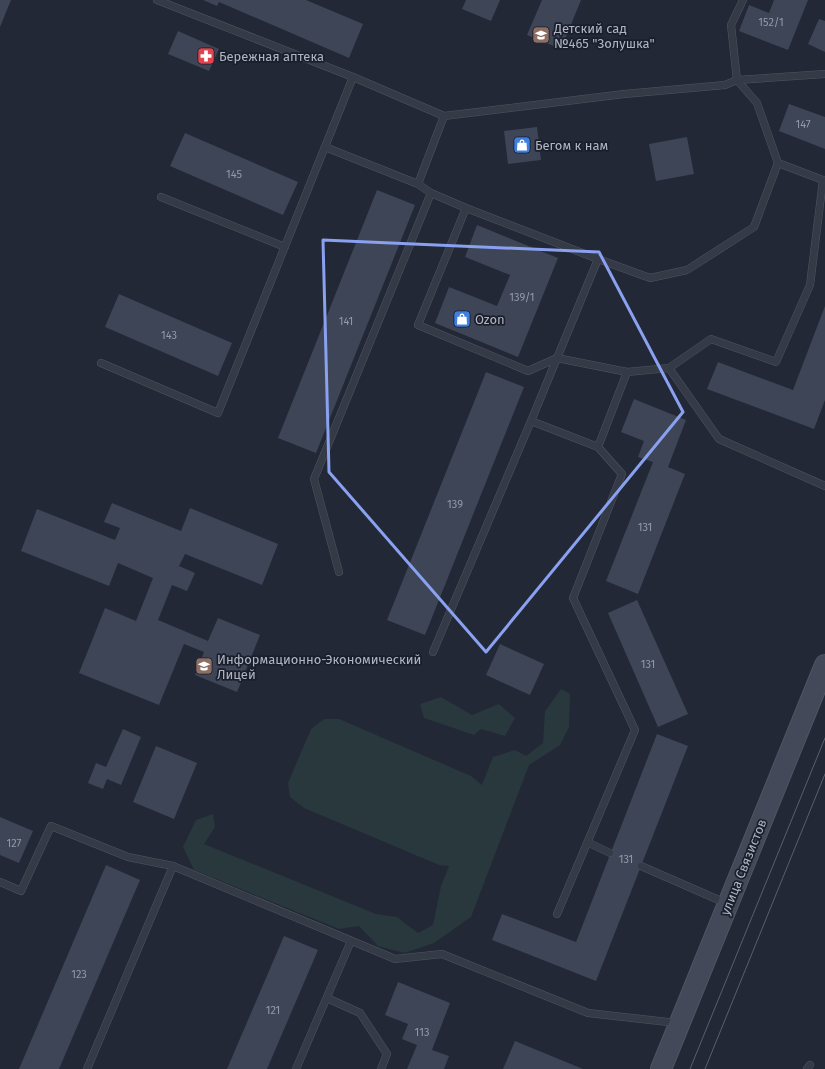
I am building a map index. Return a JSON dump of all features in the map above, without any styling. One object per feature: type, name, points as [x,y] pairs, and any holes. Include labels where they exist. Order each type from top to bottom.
[{"type":"main road","name":"улица Связистов","points":[[661,1069],[825,664]]},
{"type":"lane","points":[[157,0],[353,77],[444,116],[624,94],[725,85],[737,80],[825,74]]},
{"type":"lane","points":[[325,147],[418,184],[431,193],[466,208],[650,278],[687,270],[754,227],[778,163],[757,103],[737,80],[732,25],[743,0]]},
{"type":"lane","points":[[101,363],[218,413],[353,77]]},
{"type":"lane","points":[[418,184],[444,116]]},
{"type":"lane","points":[[466,208],[418,325],[528,371],[557,358],[628,372],[669,368],[711,339],[776,362],[810,285],[823,180],[778,163]]},
{"type":"lane","points":[[339,572],[314,479],[431,193]]},
{"type":"lane","points":[[161,197],[285,247]]},
{"type":"lane","points":[[433,652],[598,259]]},
{"type":"lane","points":[[669,368],[719,439],[825,486]]},
{"type":"lane","points":[[598,447],[628,372]]},
{"type":"lane","points":[[531,421],[598,447],[622,474],[573,598],[635,730],[557,914]]},
{"type":"lane","points":[[0,882],[21,891],[51,826],[128,857],[173,866],[395,959],[442,954],[588,1013],[679,1023]]},
{"type":"lane","points":[[588,843],[610,853]]},
{"type":"lane","points":[[87,1069],[173,866]]},
{"type":"lane","points":[[641,866],[728,904]]},
{"type":"lane","points":[[296,1069],[351,941]]},
{"type":"lane","points":[[327,998],[360,1013],[387,1054],[381,1069]]},
{"type":"highlighted area","points":[[323,240],[599,252],[683,412],[486,652],[329,472]]},
{"type":"shaded area","points":[[561,689],[570,694],[569,727],[560,745],[529,765],[471,917],[434,943],[404,953],[378,946],[359,926],[339,929],[194,870],[183,847],[196,820],[213,814],[215,827],[204,844],[376,914],[397,917],[418,933],[433,925],[441,886],[449,866],[439,865],[304,808],[290,797],[288,783],[311,729],[324,719],[339,719],[471,776],[482,785],[493,757],[515,750],[526,756],[543,743],[545,711]]},
{"type":"shaded area","points":[[441,697],[472,715],[499,704],[515,718],[505,736],[481,729],[474,735],[424,718],[420,704]]},
{"type":"building","points":[[0,0],[11,0],[0,27]]},
{"type":"building","points":[[203,0],[306,0],[363,24],[349,58],[219,2],[217,6]]},
{"type":"building","points":[[466,0],[500,0],[491,21],[462,9]]},
{"type":"building","points":[[542,0],[581,0],[561,49],[527,35]]},
{"type":"building","points":[[774,0],[808,0],[788,50],[739,31],[749,5],[769,13]]},
{"type":"building","points":[[819,19],[825,21],[825,52],[808,44]]},
{"type":"building","points":[[178,31],[219,49],[209,71],[168,54]]},
{"type":"building","points":[[789,104],[825,117],[825,149],[779,131]]},
{"type":"building","name":"Бегом к нам","points":[[537,127],[541,160],[508,164],[504,131]]},
{"type":"building","points":[[185,133],[298,182],[283,215],[170,166]]},
{"type":"building","points":[[687,137],[694,174],[656,181],[649,144]]},
{"type":"building","points":[[377,190],[415,205],[316,453],[278,438]]},
{"type":"building","points":[[477,225],[558,258],[518,357],[435,323],[449,287],[497,306],[510,275],[465,257]]},
{"type":"building","points":[[119,294],[232,343],[218,376],[105,327]]},
{"type":"building","points":[[825,306],[825,400],[814,429],[707,389],[718,362],[793,390]]},
{"type":"building","points":[[486,372],[524,387],[425,635],[387,620]]},
{"type":"building","points":[[634,399],[686,420],[668,467],[685,474],[638,594],[606,581],[653,462],[638,457],[644,441],[621,432]]},
{"type":"building","points":[[112,503],[181,531],[190,508],[278,544],[262,585],[185,554],[179,566],[195,573],[187,591],[172,585],[158,620],[208,641],[218,618],[260,635],[237,692],[195,675],[204,652],[184,644],[159,705],[79,673],[105,608],[136,621],[153,578],[118,563],[109,586],[21,551],[37,509],[115,540],[120,528],[104,522]]},
{"type":"building","points":[[637,600],[688,714],[658,727],[608,613]]},
{"type":"building","points":[[500,644],[544,664],[530,695],[486,675]]},
{"type":"building","points":[[123,729],[141,737],[121,785],[107,779],[103,789],[88,783],[96,763],[106,767]]},
{"type":"building","points":[[657,734],[688,746],[596,981],[492,940],[502,914],[576,942]]},
{"type":"building","points":[[156,746],[197,763],[174,819],[133,802]]},
{"type":"building","points":[[0,817],[33,831],[19,863],[0,855]]},
{"type":"building","points":[[106,865],[140,880],[59,1069],[19,1069]]},
{"type":"building","points":[[284,936],[318,950],[267,1069],[227,1069]]},
{"type":"building","points":[[398,982],[450,1003],[432,1050],[449,1056],[444,1069],[407,1069],[417,1045],[402,1039],[408,1024],[385,1015]]},
{"type":"building","points":[[515,1041],[583,1069],[503,1069]]},
{"type":"tram line","points":[[690,1069],[825,738]]},
{"type":"tram line","points":[[705,1069],[825,774]]},
{"type":"place","name":"Детский сад №465 \"Золушка\"","points":[[541,35]]},
{"type":"place","name":"Бережная аптека","points":[[206,56]]},
{"type":"place","name":"Бегом к нам","points":[[522,145]]},
{"type":"place","name":"Ozon","points":[[462,319]]},
{"type":"place","name":"Информационно-Экономический Лицей","points":[[204,666]]}]
